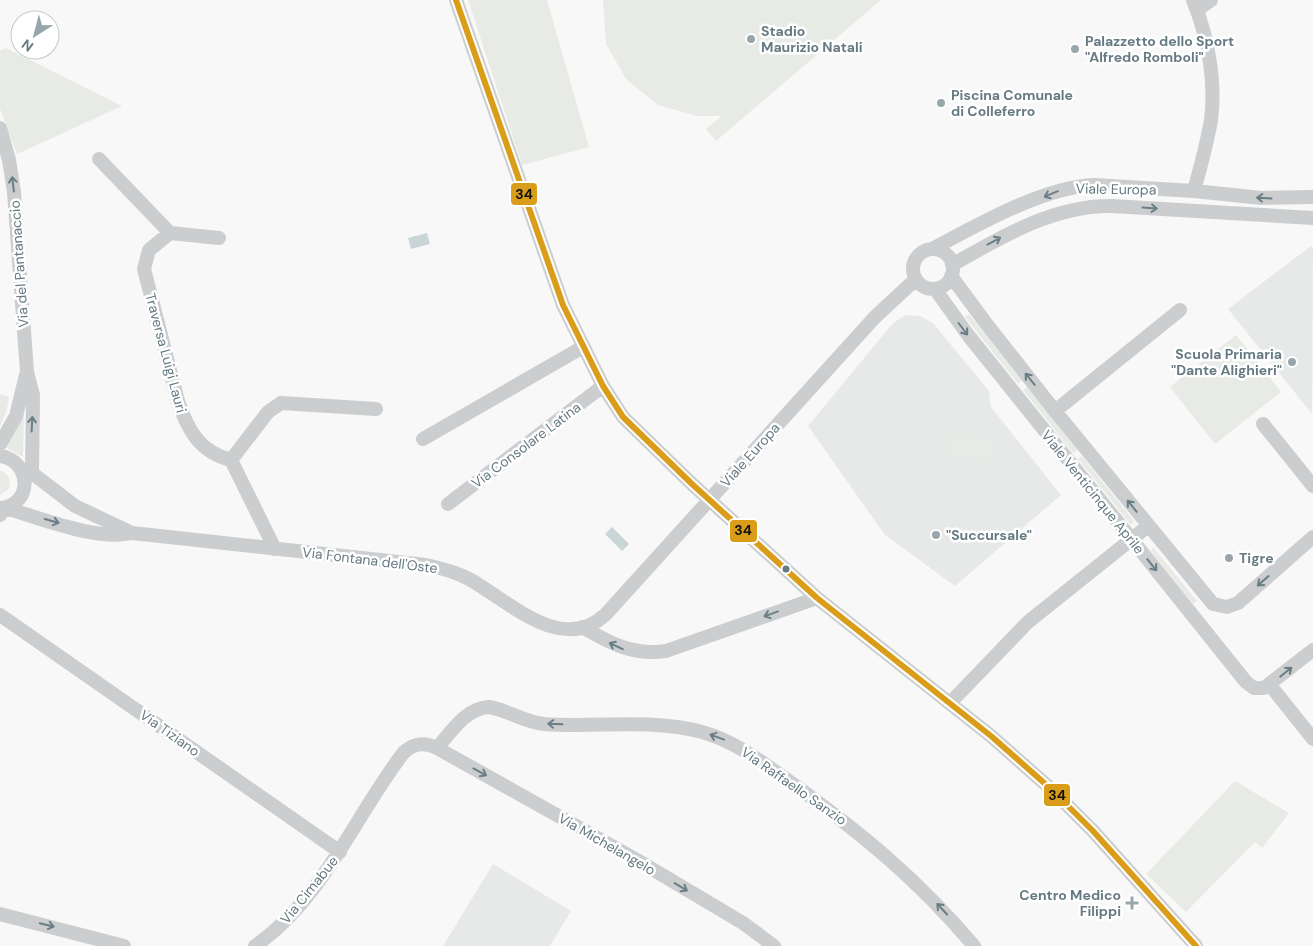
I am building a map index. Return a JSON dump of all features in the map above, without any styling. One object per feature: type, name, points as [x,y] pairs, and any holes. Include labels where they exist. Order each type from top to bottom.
[{"type":"street","points":[[456,0],[556,289],[603,386],[636,431],[817,598],[1011,753],[1068,806],[1196,946]]},
{"type":"street","points":[[1194,191],[1209,129],[1212,100],[1207,50],[1195,5],[1211,0]]},
{"type":"street","name":"Via del Pantanaccio","points":[[0,128],[9,160],[14,192],[27,372],[33,395],[28,474],[19,499],[2,510]]},
{"type":"street","points":[[99,159],[170,233],[219,238]]},
{"type":"street","name":"Viale Europa","points":[[932,249],[983,223],[1070,188],[1094,185],[1194,191],[1262,198],[1313,198]]},
{"type":"street","name":"Viale Europa","points":[[952,271],[995,240],[1034,223],[1088,207],[1112,206],[1313,218]]},
{"type":"street","name":"Traversa Luigi Lauri","points":[[170,233],[151,247],[145,260],[144,269],[178,401],[186,422],[197,442],[213,454],[232,460]]},
{"type":"street","points":[[932,249],[943,252],[952,271],[945,285],[935,289],[924,287],[916,280],[913,268],[917,257],[932,249]]},
{"type":"street","name":"Viale Venticinque Aprile","points":[[952,271],[985,322],[1209,600],[1222,607],[1238,602],[1313,537]]},
{"type":"street","name":"Viale Europa","points":[[582,627],[606,614],[875,317],[916,280]]},
{"type":"street","name":"Viale Venticinque Aprile","points":[[935,289],[968,335],[1246,682],[1263,687],[1313,738]]},
{"type":"street","name":"Viale Venticinque Aprile","points":[[1055,411],[1180,310]]},
{"type":"street","points":[[423,439],[583,348]]},
{"type":"street","name":"Via del Pantanaccio","points":[[0,444],[18,411],[27,372]]},
{"type":"street","name":"Via Consolare Latina","points":[[448,504],[603,386]]},
{"type":"street","points":[[275,550],[232,460],[268,412],[281,403],[376,409]]},
{"type":"street","points":[[1263,424],[1313,486]]},
{"type":"street","name":"Via Fontana dell'Oste","points":[[0,456],[14,461],[28,474],[76,506],[132,532]]},
{"type":"street","name":"Via Fontana dell'Oste","points":[[2,510],[92,531],[116,534],[132,532],[275,550],[433,566],[468,578],[540,623],[566,629],[582,627],[624,649],[656,653],[817,598]]},
{"type":"street","points":[[950,704],[1028,622],[1148,526]]},
{"type":"street","name":"Via Tiziano","points":[[0,615],[340,852]]},
{"type":"street","points":[[1263,687],[1313,650]]},
{"type":"street","name":"Via Raffaello Sanzio","points":[[437,748],[466,716],[473,711],[490,707],[541,724],[672,727],[702,732],[721,739],[754,756],[873,844],[926,893],[974,946]]},
{"type":"street","name":"Via Cimabue","points":[[255,946],[292,914],[340,852],[404,752],[416,744],[430,745],[437,748]]},
{"type":"street","name":"Via Michelangelo","points":[[437,748],[637,860],[743,923],[774,946]]},
{"type":"street","points":[[0,914],[124,946]]},
{"type":"shaded area","points":[[468,0],[547,0],[589,147],[522,165]]},
{"type":"shaded area","points":[[603,0],[881,0],[716,141],[706,129],[722,116],[697,116],[658,105],[626,79],[606,44]]},
{"type":"shaded area","points":[[6,48],[10,50],[10,60],[30,60],[122,106],[17,154],[0,109],[0,51]]},
{"type":"shaded area","points":[[427,233],[430,244],[411,249],[408,238]]},
{"type":"shaded area","name":"Scuola Primaria \"Dante Alighieri\"","points":[[1311,246],[1313,248],[1312,414],[1228,309]]},
{"type":"shaded area","points":[[969,314],[1022,380],[1018,384],[965,317]]},
{"type":"shaded area","points":[[906,315],[920,316],[933,323],[989,391],[991,407],[1061,495],[955,586],[885,535],[808,426],[893,323]]},
{"type":"shaded area","points":[[1236,335],[1281,392],[1215,444],[1170,387]]},
{"type":"shaded area","points":[[1027,387],[1078,450],[1073,453],[1023,390]]},
{"type":"shaded area","points":[[0,394],[9,397],[7,409],[0,427]]},
{"type":"shaded area","points":[[24,412],[23,457],[5,447]]},
{"type":"shaded area","points":[[948,433],[994,439],[992,462],[945,456]]},
{"type":"shaded area","points":[[1082,456],[1134,521],[1131,525],[1078,459]]},
{"type":"shaded area","points":[[0,470],[8,476],[10,484],[8,490],[0,495]]},
{"type":"shaded area","points":[[612,527],[629,544],[622,551],[605,534]]},
{"type":"shaded area","points":[[1153,547],[1197,601],[1193,604],[1151,551]]},
{"type":"shaded area","points":[[1235,781],[1289,813],[1262,848],[1255,842],[1186,912],[1146,874]]},
{"type":"shaded area","points":[[493,864],[571,911],[550,946],[443,946]]},
{"type":"transit line","name":"34","points":[[456,0],[563,305],[603,386],[623,417],[692,484],[817,598],[991,736],[1051,789],[1093,831],[1196,946]]},
{"type":"place","name":"Stadio Maurizio Natali","points":[[751,39]]},
{"type":"place","name":"Palazzetto dello Sport \"Alfredo Romboli\"","points":[[1075,49]]},
{"type":"place","name":"Piscina Comunale di Colleferro","points":[[941,103]]},
{"type":"place","name":"Scuola Primaria \"Dante Alighieri\"","points":[[1292,362]]},
{"type":"place","name":"\"Succursale\"","points":[[936,535]]},
{"type":"place","name":"Tigre","points":[[1229,558]]},
{"type":"place","name":"Centro Medico Filippi","points":[[1132,903]]}]
